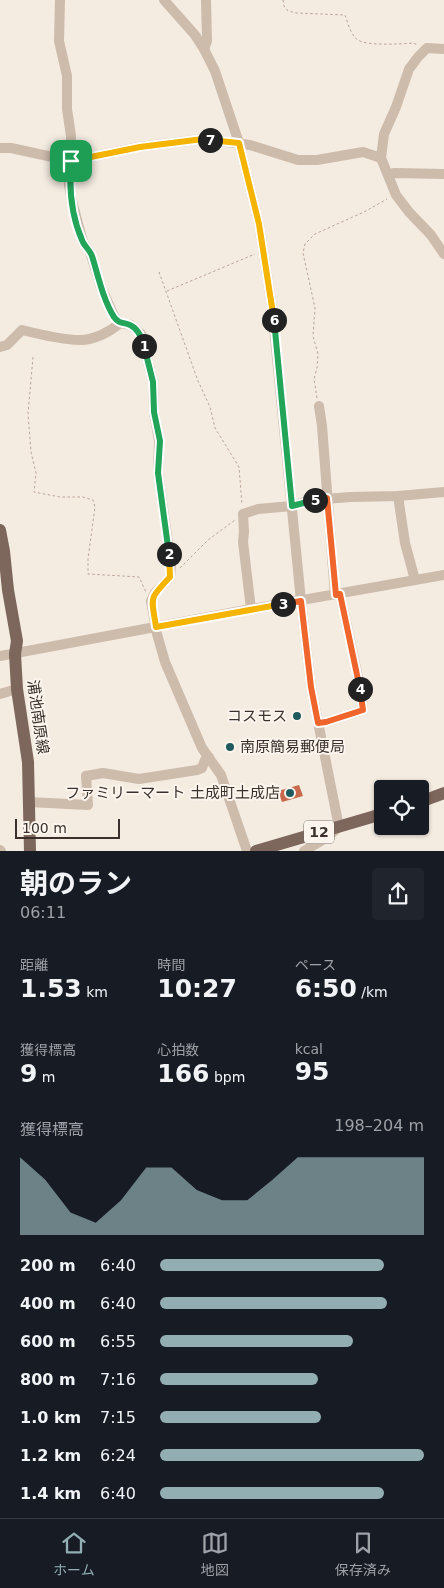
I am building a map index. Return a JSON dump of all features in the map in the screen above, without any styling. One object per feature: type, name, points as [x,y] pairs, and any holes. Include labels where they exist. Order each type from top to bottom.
[{"type":"main road","name":"浦池南原線","points":[[0,530],[17,641],[17,689],[28,762],[30,850]]},
{"type":"main road","points":[[429,799],[444,793]]},
{"type":"main road","name":"12","points":[[256,850],[374,816]]},
{"type":"street","points":[[60,0],[59,41],[67,76],[67,109],[71,136],[69,185],[78,228],[82,242],[90,252],[101,287],[114,316],[120,323],[130,325],[141,334],[153,382],[154,412],[160,441],[158,473],[171,564],[170,577],[155,593],[152,601],[156,627],[164,662],[202,748],[221,774],[247,850]]},
{"type":"street","points":[[164,0],[204,49],[215,72],[239,143],[264,251],[272,307],[311,687],[339,827],[326,838],[304,850]]},
{"type":"street","points":[[204,49],[207,40],[206,0]]},
{"type":"street","points":[[444,49],[428,48],[409,68],[396,107],[384,134],[381,158],[396,195],[431,235],[444,254]]},
{"type":"street","points":[[0,148],[11,148],[71,161],[140,147],[203,139],[250,145],[298,160],[317,160],[363,152],[381,158]]},
{"type":"street","points":[[388,174],[444,174]]},
{"type":"street","points":[[0,347],[7,345],[22,330],[80,340],[94,338],[120,323]]},
{"type":"street","points":[[318,406],[322,426],[327,498],[338,595],[359,682],[363,710],[318,723]]},
{"type":"street","points":[[251,609],[243,542],[243,514],[258,509],[292,506],[311,500],[327,498],[398,496],[444,492]]},
{"type":"street","points":[[398,496],[404,543],[415,580]]},
{"type":"street","points":[[0,656],[444,575]]},
{"type":"street","points":[[0,694],[17,689]]},
{"type":"street","points":[[29,802],[88,805],[86,776],[103,773],[139,779],[178,773],[202,768],[208,757]]},
{"type":"path","points":[[283,0],[284,6],[288,11],[345,16],[354,37],[359,42],[379,44],[413,43],[428,48]]},
{"type":"path","points":[[318,406],[314,379],[318,354],[313,336],[315,308],[303,253],[305,244],[314,234],[364,212],[396,195]]},
{"type":"path","points":[[166,292],[264,251]]},
{"type":"path","points":[[159,272],[198,380],[210,407],[215,428],[238,467],[243,514],[208,540],[170,577]]},
{"type":"path","points":[[33,356],[28,414],[31,452],[36,473],[34,492],[60,497],[83,497],[93,500],[95,507],[88,559],[88,574],[139,577],[152,601]]},
{"type":"building","name":"ファミリーマート 土成町土成店","points":[[299,785],[303,796],[282,802],[278,791]]},
{"type":"place","name":"コスモス","points":[[297,716]]},
{"type":"place","name":"南原簡易郵便局","points":[[230,747]]},
{"type":"place","name":"ファミリーマート 土成町土成店","points":[[290,793]]},
{"type":"route","points":[[203,139],[239,143],[264,251],[272,307],[292,506],[311,500],[327,498],[336,595],[340,594],[359,682],[363,710],[318,723],[311,687],[301,601],[156,627],[152,601],[155,593],[170,577],[171,564],[158,473],[160,441],[154,412],[153,382],[141,334],[130,325],[120,323],[114,316],[101,287],[90,252],[82,242],[69,185],[71,161],[140,147],[203,139]]}]
